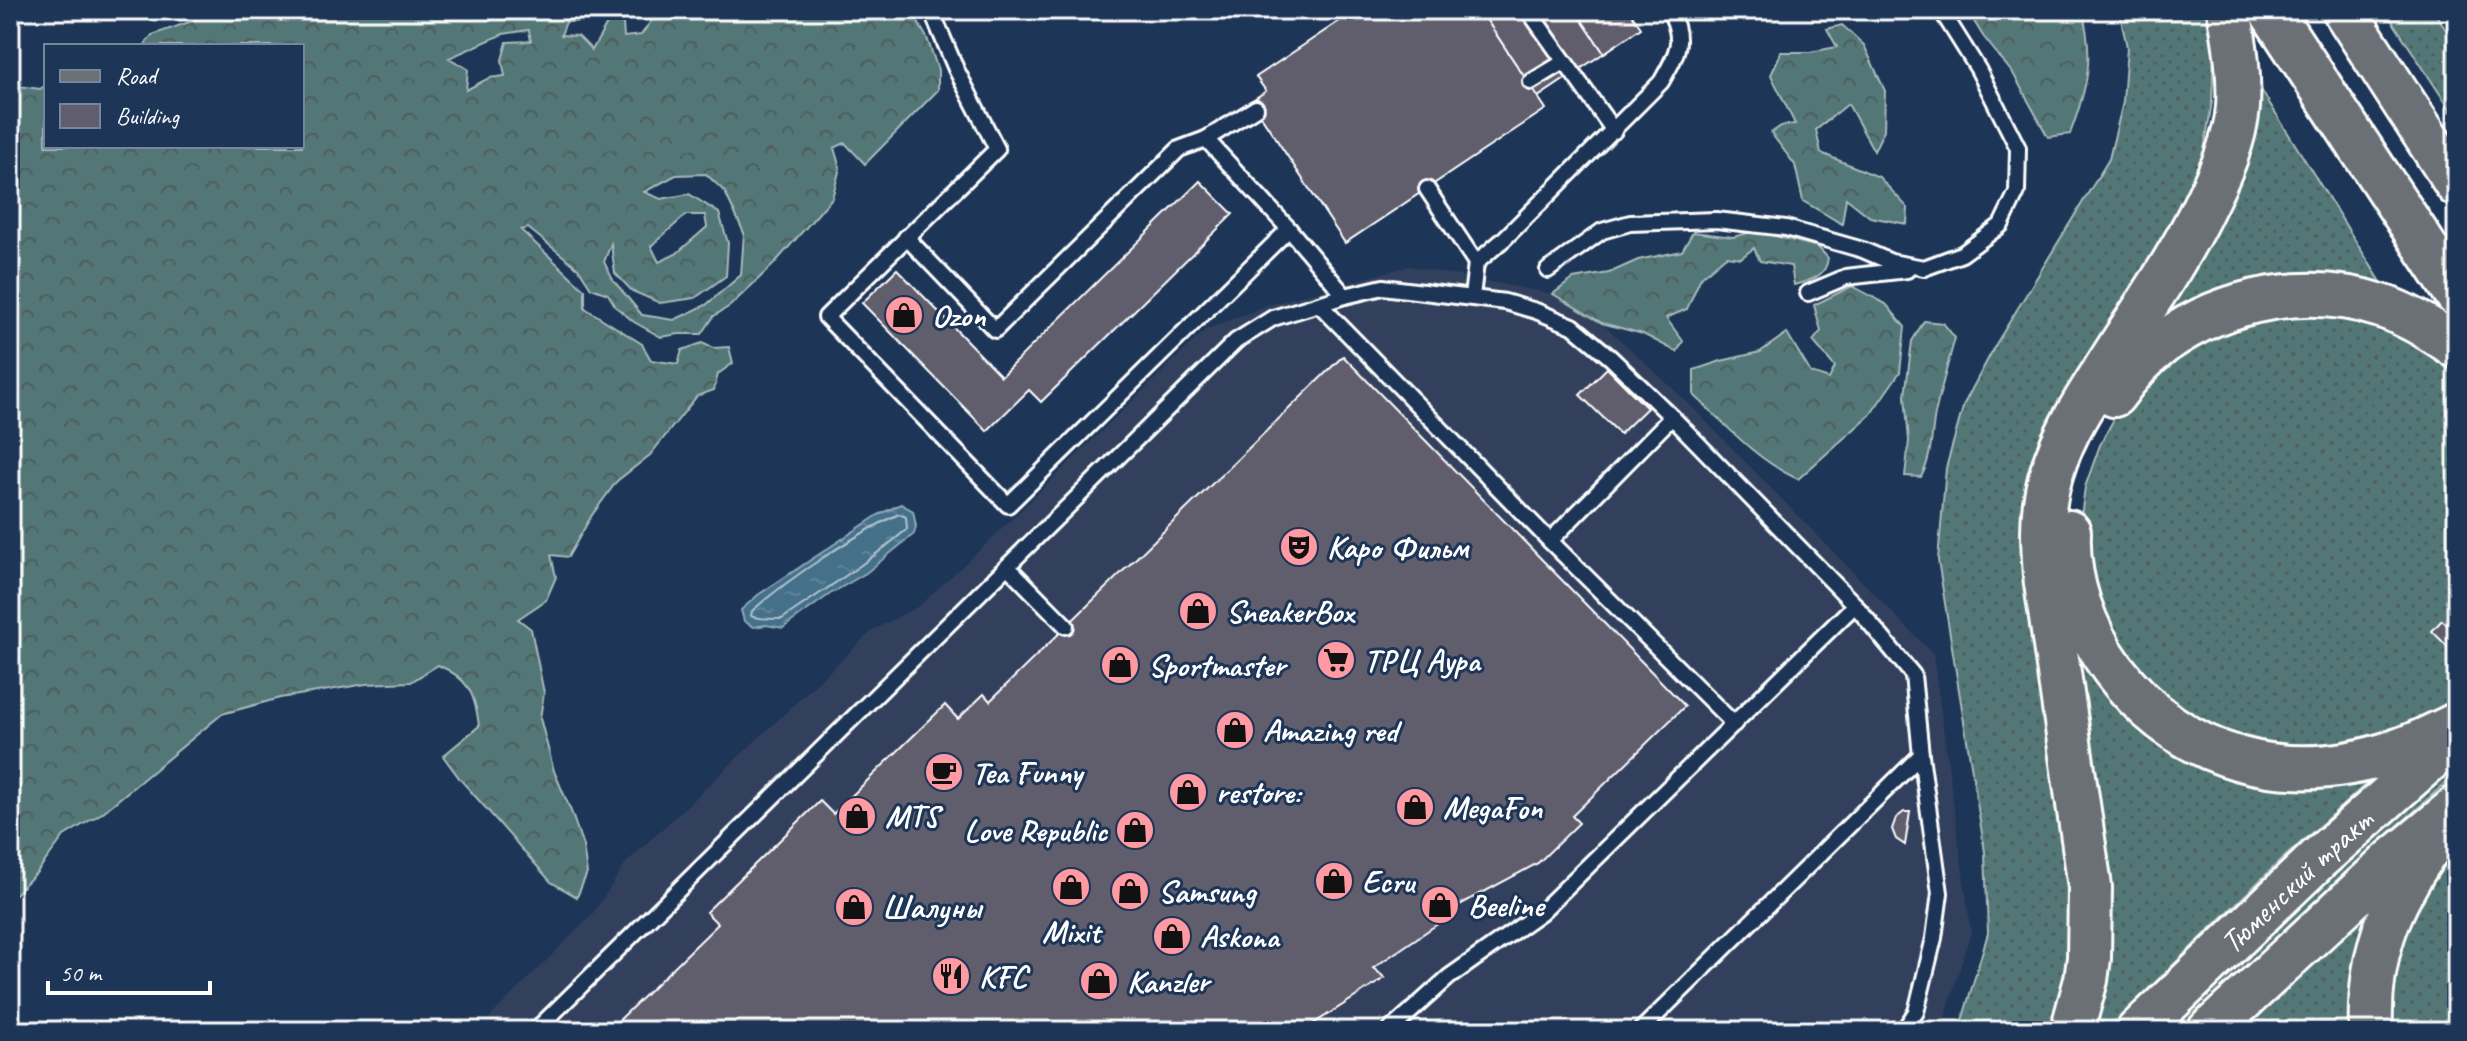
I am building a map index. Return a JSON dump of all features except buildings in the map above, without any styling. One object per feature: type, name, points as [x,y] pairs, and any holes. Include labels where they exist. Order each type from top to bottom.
[{"type":"main road","points":[[2072,1031],[2089,958],[2090,887],[2045,576],[2044,509],[2058,453],[2074,418],[2190,234],[2228,151],[2238,108],[2237,57],[2229,10]]},
{"type":"main road","points":[[2270,10],[2457,295]]},
{"type":"main road","points":[[2344,10],[2457,185]]},
{"type":"main road","points":[[2457,347],[2412,318],[2349,298],[2302,294],[2280,296],[2211,316],[2175,335],[2148,355],[2129,374],[2100,417],[2079,459],[2071,498],[2069,541],[2070,564],[2081,607],[2088,628],[2106,660],[2152,711],[2170,726],[2209,749],[2278,766],[2324,765],[2374,758],[2397,751],[2457,724]]},
{"type":"main road","name":"Тюменский тракт","points":[[2138,1031],[2318,859],[2457,735]]},
{"type":"main road","name":"Тюменский тракт","points":[[2209,1031],[2393,860],[2457,807]]},
{"type":"main road","points":[[2371,1031],[2371,981],[2384,930],[2413,871],[2457,814]]},
{"type":"lane","points":[[931,10],[956,69],[997,149],[826,317],[1008,505],[1289,229]]},
{"type":"lane","points":[[1528,10],[1614,131]]},
{"type":"lane","points":[[1476,263],[1504,239],[1661,82],[1678,51],[1678,26],[1669,10]]},
{"type":"lane","points":[[1808,293],[1846,277],[1924,268],[1962,254],[2001,225],[2017,192],[2018,148],[1978,69],[1941,10]]},
{"type":"lane","points":[[1531,82],[1564,62]]},
{"type":"lane","points":[[906,237],[995,330],[1179,149],[1206,139],[1256,108]]},
{"type":"lane","points":[[1206,139],[1289,229],[1345,296]]},
{"type":"lane","points":[[1427,189],[1476,263],[1472,297]]},
{"type":"lane","points":[[1548,270],[1602,231],[1630,223],[1716,220],[1786,228],[1863,250],[1891,262],[1924,268]]},
{"type":"lane","points":[[535,1031],[1236,341],[1273,318],[1383,287],[1505,302],[1573,326],[1672,417],[1855,605],[1913,675],[1940,893],[1934,938],[1916,1012],[1903,1031]]},
{"type":"lane","points":[[1319,304],[1734,724]]},
{"type":"lane","points":[[1550,541],[1672,417]]},
{"type":"lane","points":[[1008,567],[1066,626]]},
{"type":"lane","points":[[1389,1031],[1449,977],[1541,912],[1855,605]]},
{"type":"lane","points":[[1640,1031],[1921,755]]},
{"type":"shaded area","points":[[1409,266],[1553,294],[1602,323],[1684,399],[1933,654],[1971,932],[1941,1031],[476,1031],[592,915],[627,862],[873,630],[919,606],[1205,330],[1268,305]]},
{"type":"green space","points":[[235,10],[622,10],[624,37],[641,35],[654,17],[653,10],[911,10],[927,38],[938,70],[938,90],[865,164],[845,143],[834,148],[840,168],[832,198],[773,265],[730,306],[714,316],[702,334],[661,337],[634,322],[616,307],[608,294],[591,288],[578,268],[528,228],[521,230],[585,290],[585,308],[642,344],[651,360],[678,364],[682,350],[702,343],[713,348],[729,347],[733,363],[718,374],[714,390],[697,396],[650,455],[617,481],[592,515],[568,557],[551,555],[556,577],[546,600],[518,619],[531,629],[544,693],[540,718],[554,771],[583,846],[587,873],[577,897],[551,882],[443,756],[479,726],[468,688],[456,675],[438,665],[411,682],[366,684],[280,698],[222,714],[102,813],[64,836],[37,872],[10,899],[10,85],[40,89],[44,86],[44,148],[304,148],[304,44],[145,44],[152,35],[215,13],[229,17]],"holes":[[[598,14],[608,22],[592,50],[578,36],[561,35],[566,22],[587,21]],[[529,30],[531,41],[507,42],[502,60],[505,76],[489,78],[466,90],[468,69],[449,58],[503,34]],[[706,174],[725,192],[744,233],[741,275],[706,305],[674,320],[642,315],[613,280],[604,262],[611,244],[615,273],[632,291],[660,303],[695,298],[726,276],[728,243],[719,213],[689,194],[661,199],[644,192],[676,175]],[[686,215],[705,215],[707,227],[676,254],[659,262],[651,246]]]},
{"type":"green space","points":[[1967,10],[2082,10],[2088,44],[2087,73],[2070,134],[2048,137],[2014,75]]},
{"type":"green space","points":[[2119,10],[2211,10],[2215,25],[2212,102],[2202,162],[2176,223],[2134,293],[2075,378],[2044,438],[2076,941],[2053,1031],[1959,1031],[1988,933],[1985,852],[1938,560],[1946,468],[1964,404],[1996,344],[2109,159],[2123,102],[2127,47]]},
{"type":"green space","points":[[2385,10],[2433,10],[2457,47],[2457,120]]},
{"type":"green space","points":[[1842,25],[1864,45],[1885,91],[1884,130],[1874,151],[1848,104],[1816,130],[1821,153],[1879,177],[1908,208],[1907,224],[1870,217],[1846,198],[1842,224],[1803,201],[1795,165],[1771,133],[1781,126],[1795,124],[1771,75],[1781,52],[1810,52],[1837,47],[1827,29]]},
{"type":"green space","points":[[2250,72],[2391,298],[2356,286],[2118,369]]},
{"type":"green space","points":[[1756,231],[1818,247],[1828,258],[1824,270],[1812,279],[1794,285],[1791,266],[1760,261],[1754,248],[1741,258],[1726,256],[1701,277],[1687,309],[1666,318],[1683,341],[1677,352],[1643,334],[1602,323],[1553,294],[1573,279],[1609,273],[1638,260],[1682,251],[1693,232],[1733,237]]},
{"type":"green space","points":[[1852,286],[1886,304],[1905,327],[1900,372],[1870,415],[1798,479],[1756,452],[1694,395],[1694,370],[1760,352],[1787,333],[1811,373],[1829,379],[1835,367],[1813,341],[1821,331],[1814,305]]},
{"type":"green space","points":[[2271,311],[2354,314],[2431,349],[2457,372],[2457,703],[2436,717],[2399,734],[2293,752],[2211,733],[2140,684],[2095,610],[2080,524],[2085,487],[2100,445],[2117,413],[2184,345]]},
{"type":"green space","points":[[1924,321],[1943,323],[1955,338],[1935,414],[1925,469],[1921,477],[1905,476],[1909,441],[1905,396],[1912,341]]},
{"type":"green space","points":[[2059,563],[2161,732],[2385,767],[2279,862],[2105,1031],[2082,1031]]},
{"type":"green space","points":[[2457,757],[2457,773],[2339,878],[2182,1031],[2167,1031],[2329,873]]},
{"type":"green space","points":[[2457,830],[2457,1031],[2389,1031],[2388,978],[2439,849]]},
{"type":"green space","points":[[2387,893],[2362,1031],[2240,1031]]},
{"type":"water","points":[[901,504],[913,511],[914,534],[866,573],[783,628],[766,625],[754,627],[744,621],[741,610],[758,595],[878,515]]},
{"type":"place","name":"Ozon","points":[[904,315]]},
{"type":"place","name":"Каро Фильм","points":[[1299,547]]},
{"type":"place","name":"SneakerBox","points":[[1198,611]]},
{"type":"place","name":"ТРЦ Аура","points":[[1336,660]]},
{"type":"place","name":"Sportmaster","points":[[1120,665]]},
{"type":"place","name":"Amazing red","points":[[1235,730]]},
{"type":"place","name":"Tea Funny","points":[[944,772]]},
{"type":"place","name":"restore:","points":[[1188,792]]},
{"type":"place","name":"MegaFon","points":[[1415,807]]},
{"type":"place","name":"MTS","points":[[857,816]]},
{"type":"place","name":"Love Republic","points":[[1135,830]]},
{"type":"place","name":"Ecru","points":[[1334,881]]},
{"type":"place","name":"Mixit","points":[[1071,887]]},
{"type":"place","name":"Samsung","points":[[1130,891]]},
{"type":"place","name":"Beeline","points":[[1440,905]]},
{"type":"place","name":"Шалуны","points":[[854,907]]},
{"type":"place","name":"Askona","points":[[1172,936]]},
{"type":"place","name":"KFC","points":[[951,976]]},
{"type":"place","name":"Kanzler","points":[[1099,981]]}]
